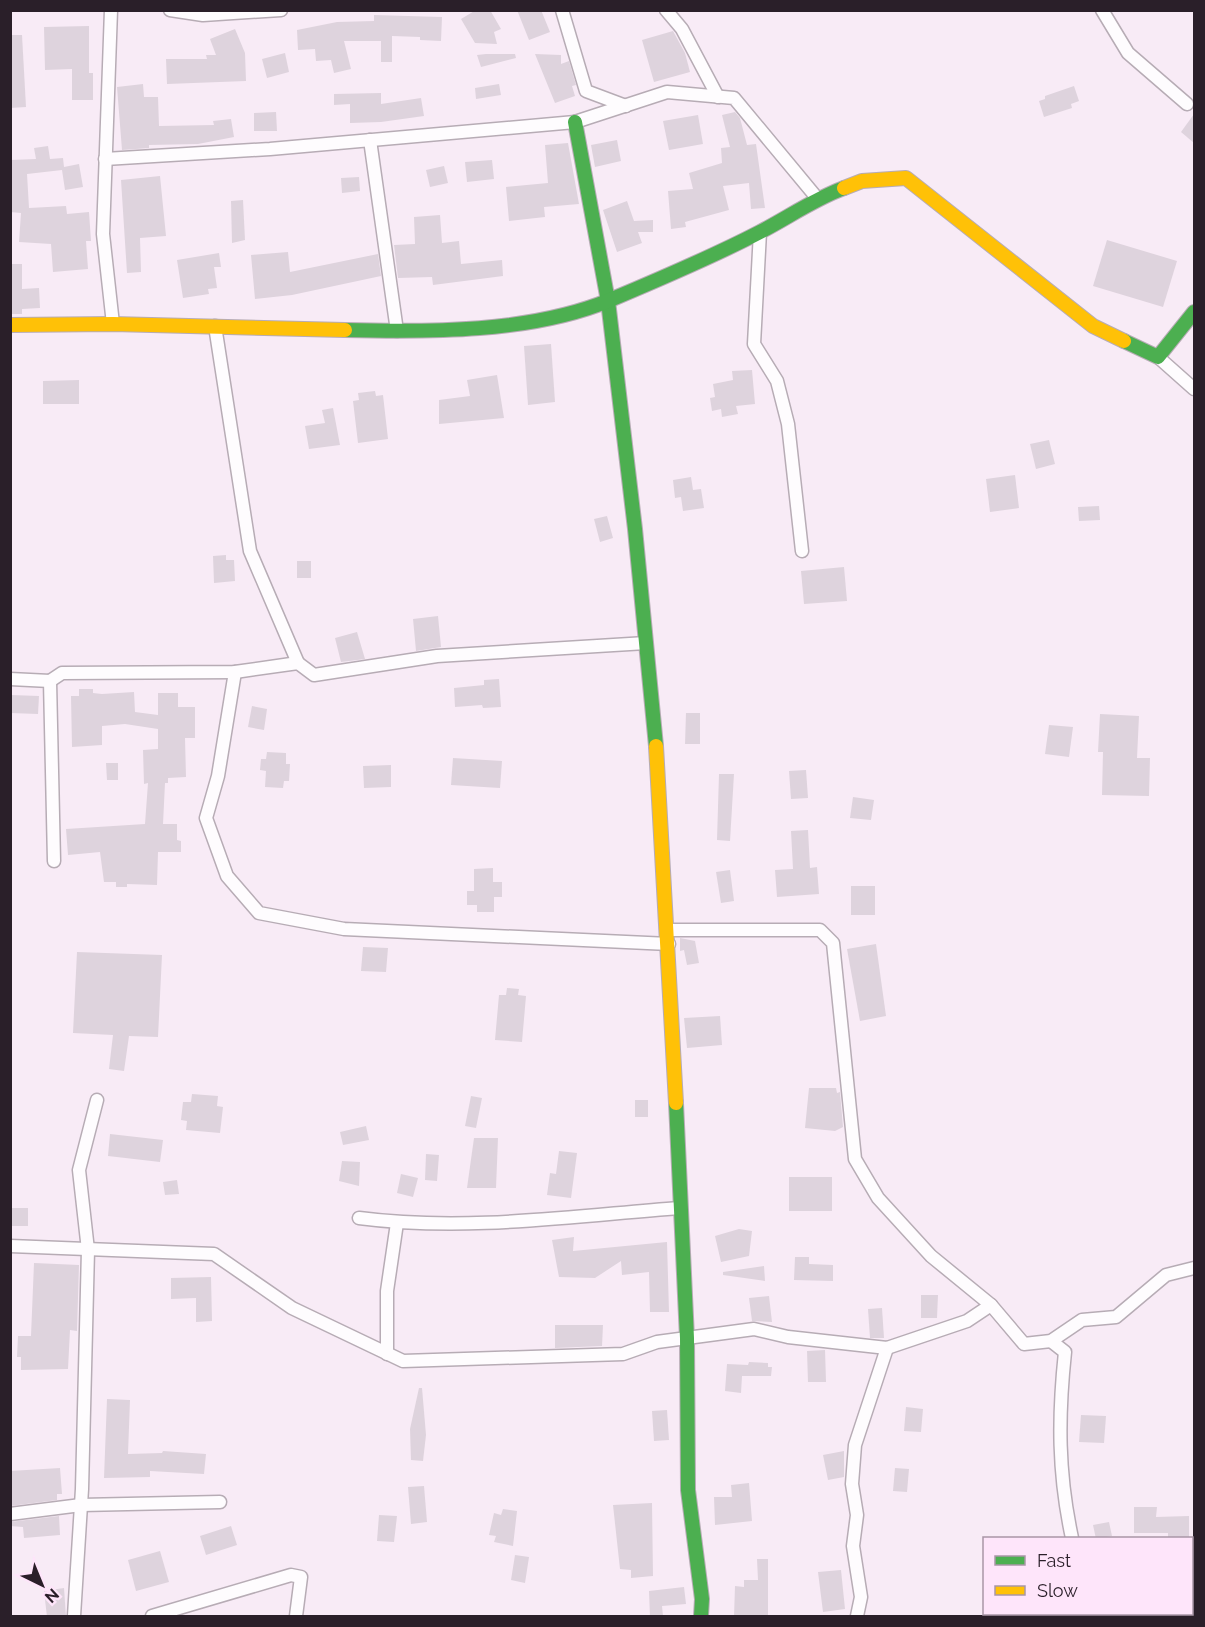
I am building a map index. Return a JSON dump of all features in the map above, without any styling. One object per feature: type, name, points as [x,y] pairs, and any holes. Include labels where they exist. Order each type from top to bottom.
[{"type":"street","points":[[111,10],[103,234],[113,324]]},
{"type":"street","points":[[170,10],[203,15],[281,10]]},
{"type":"street","points":[[562,10],[586,91],[626,106]]},
{"type":"street","points":[[666,10],[682,29],[718,97]]},
{"type":"street","points":[[1102,10],[1128,53],[1187,104]]},
{"type":"street","points":[[105,159],[370,140],[575,122],[667,92],[734,98],[817,198]]},
{"type":"street","points":[[575,122],[608,301],[658,770],[687,1338],[688,1490],[702,1599],[701,1617]]},
{"type":"street","points":[[370,140],[397,331]]},
{"type":"street","points":[[10,326],[113,324],[397,331],[530,323],[608,301],[760,232],[817,198],[862,181],[906,178],[1093,326],[1158,357],[1194,389]]},
{"type":"street","points":[[760,232],[754,344],[777,381],[788,424],[802,551]]},
{"type":"street","points":[[1158,357],[1194,312]]},
{"type":"street","points":[[215,326],[250,551],[298,663],[314,675],[437,656],[646,644]]},
{"type":"street","points":[[10,679],[50,681],[62,673],[235,672],[298,663]]},
{"type":"street","points":[[235,672],[218,776],[206,818],[227,876],[259,913],[344,929],[668,937],[820,930],[833,943],[855,1159],[878,1198],[931,1256],[991,1305],[1024,1344],[1051,1341],[1082,1320],[1116,1317],[1166,1275],[1194,1268]]},
{"type":"street","points":[[50,681],[54,861]]},
{"type":"street","points":[[74,1617],[81,1505],[88,1250],[79,1170],[97,1100]]},
{"type":"street","points":[[359,1218],[397,1223],[525,1220],[680,1208]]},
{"type":"street","points":[[387,1354],[387,1290],[397,1223]]},
{"type":"street","points":[[10,1246],[214,1254],[292,1308],[403,1361],[623,1354],[657,1342],[754,1329],[788,1337],[887,1348],[967,1321],[991,1305]]},
{"type":"street","points":[[1051,1341],[1065,1352],[1059,1408],[1059,1451],[1072,1537]]},
{"type":"street","points":[[857,1617],[861,1597],[853,1546],[856,1515],[852,1484],[855,1445],[887,1348]]},
{"type":"street","points":[[10,1514],[81,1505],[220,1502]]},
{"type":"street","points":[[152,1617],[291,1575],[301,1576],[296,1617]]},
{"type":"building","points":[[476,10],[490,10],[501,29],[494,32],[497,44],[475,43],[461,19]]},
{"type":"building","points":[[517,10],[541,10],[550,32],[529,40]]},
{"type":"building","points":[[374,15],[442,17],[441,41],[420,40],[420,37],[392,36],[392,62],[381,62],[381,41],[344,41],[351,69],[334,73],[331,60],[316,61],[315,49],[298,50],[297,30],[337,22],[374,21]]},
{"type":"building","points":[[89,26],[89,73],[93,73],[93,100],[72,100],[72,69],[45,70],[44,27]]},
{"type":"building","points":[[235,29],[245,53],[246,81],[167,84],[166,59],[207,59],[206,55],[216,55],[210,39]]},
{"type":"building","points":[[673,31],[685,53],[690,72],[654,82],[642,40]]},
{"type":"building","points":[[10,35],[22,35],[26,107],[10,108]]},
{"type":"building","points":[[285,53],[289,72],[267,78],[262,59]]},
{"type":"building","points":[[515,54],[516,58],[481,67],[477,55]]},
{"type":"building","points":[[535,54],[561,55],[561,64],[569,61],[576,85],[572,86],[575,96],[555,103]]},
{"type":"building","points":[[143,84],[144,97],[158,97],[159,126],[214,125],[213,121],[231,119],[234,137],[198,144],[149,145],[149,148],[122,150],[117,87]]},
{"type":"building","points":[[499,84],[501,95],[476,99],[475,88]]},
{"type":"building","points":[[1074,86],[1079,101],[1071,104],[1072,108],[1044,117],[1039,101],[1045,99],[1045,96]]},
{"type":"building","points":[[381,93],[381,104],[421,98],[424,116],[381,122],[350,123],[350,104],[334,105],[334,94]]},
{"type":"building","points":[[276,112],[277,131],[254,131],[254,113]]},
{"type":"building","points":[[735,112],[740,118],[747,145],[756,144],[765,208],[751,209],[749,183],[723,186],[729,210],[685,222],[686,227],[671,229],[668,191],[693,189],[689,173],[722,163],[721,148],[730,147],[722,115]]},
{"type":"building","points":[[1194,114],[1194,143],[1181,132]]},
{"type":"building","points":[[698,115],[703,144],[669,150],[663,121]]},
{"type":"building","points":[[617,140],[621,161],[595,167],[591,145]]},
{"type":"building","points":[[568,143],[579,204],[544,207],[545,217],[509,221],[506,187],[548,183],[545,145]]},
{"type":"building","points":[[48,146],[50,159],[63,158],[64,167],[79,164],[83,187],[65,190],[62,170],[27,174],[29,208],[66,206],[67,214],[89,212],[91,241],[86,241],[88,269],[53,272],[51,244],[19,242],[21,213],[10,212],[10,160],[36,159],[34,148]]},
{"type":"building","points":[[492,160],[494,179],[467,182],[465,162]]},
{"type":"building","points":[[444,166],[448,183],[430,187],[426,170]]},
{"type":"building","points":[[160,176],[166,236],[140,238],[141,272],[127,273],[121,180]]},
{"type":"building","points":[[359,177],[360,191],[342,193],[341,178]]},
{"type":"building","points":[[243,200],[245,240],[232,243],[231,201]]},
{"type":"building","points":[[627,201],[634,221],[653,220],[653,232],[638,232],[642,243],[617,252],[603,210]]},
{"type":"building","points":[[440,215],[442,243],[459,241],[461,264],[502,260],[503,276],[433,285],[432,277],[398,278],[394,245],[415,244],[414,217]]},
{"type":"building","points":[[1107,240],[1177,261],[1163,307],[1093,286]]},
{"type":"building","points":[[288,252],[290,272],[378,254],[381,276],[292,295],[255,299],[251,255]]},
{"type":"building","points":[[219,253],[221,267],[214,267],[217,288],[208,289],[209,294],[183,298],[177,260]]},
{"type":"building","points":[[11,264],[22,264],[22,289],[39,288],[40,308],[22,309],[22,314],[12,314]]},
{"type":"building","points":[[551,344],[555,402],[528,405],[524,346]]},
{"type":"building","points":[[752,370],[755,404],[736,406],[738,414],[722,417],[721,409],[712,411],[710,398],[715,397],[713,384],[733,380],[732,371]]},
{"type":"building","points":[[497,375],[504,418],[439,424],[439,400],[470,396],[467,380]]},
{"type":"building","points":[[79,380],[79,404],[43,404],[43,381]]},
{"type":"building","points":[[375,391],[376,396],[383,395],[388,439],[358,443],[353,401],[359,400],[358,393]]},
{"type":"building","points":[[333,408],[340,445],[309,449],[305,426],[325,423],[322,410]]},
{"type":"building","points":[[1049,440],[1055,464],[1036,469],[1030,444]]},
{"type":"building","points":[[1015,475],[1019,508],[990,512],[986,479]]},
{"type":"building","points":[[691,477],[693,490],[701,489],[704,508],[683,511],[681,497],[675,498],[673,480]]},
{"type":"building","points":[[1099,506],[1100,520],[1079,521],[1078,507]]},
{"type":"building","points":[[607,516],[613,538],[600,542],[594,519]]},
{"type":"building","points":[[226,555],[226,560],[234,560],[235,581],[214,583],[213,556]]},
{"type":"building","points":[[297,561],[311,561],[311,578],[297,578]]},
{"type":"building","points":[[844,567],[847,601],[804,604],[801,571]]},
{"type":"building","points":[[438,616],[441,647],[416,651],[413,619]]},
{"type":"building","points":[[357,632],[365,659],[341,662],[335,638]]},
{"type":"building","points":[[499,679],[501,707],[483,708],[482,705],[455,707],[454,688],[484,685],[484,680]]},
{"type":"building","points":[[79,689],[93,689],[93,693],[102,694],[134,692],[135,712],[158,715],[158,693],[178,693],[178,707],[195,707],[195,738],[185,738],[186,777],[168,778],[168,783],[165,783],[163,824],[177,824],[177,840],[181,841],[181,852],[158,852],[157,885],[127,884],[127,887],[116,887],[116,882],[104,882],[100,852],[68,855],[66,829],[145,824],[148,783],[144,784],[143,750],[158,749],[158,729],[125,724],[102,726],[102,745],[72,747],[71,696],[79,696]]},
{"type":"building","points":[[11,695],[39,696],[38,714],[10,713]]},
{"type":"building","points":[[252,706],[267,709],[264,730],[248,727]]},
{"type":"building","points":[[686,713],[700,713],[700,744],[685,744]]},
{"type":"building","points":[[1100,714],[1139,716],[1137,758],[1150,758],[1149,796],[1102,795],[1103,752],[1098,752]]},
{"type":"building","points":[[1049,725],[1073,727],[1069,757],[1045,754]]},
{"type":"building","points":[[267,752],[286,753],[286,764],[290,764],[289,781],[284,781],[283,788],[265,787],[266,771],[260,770],[261,759],[266,759]]},
{"type":"building","points":[[453,758],[502,761],[500,788],[451,785]]},
{"type":"building","points":[[106,763],[118,763],[118,780],[107,780]]},
{"type":"building","points":[[391,765],[391,787],[364,788],[363,766]]},
{"type":"building","points":[[806,770],[808,798],[791,799],[789,771]]},
{"type":"building","points":[[719,774],[734,774],[730,841],[717,840]]},
{"type":"building","points":[[853,797],[874,800],[871,820],[850,818]]},
{"type":"building","points":[[808,830],[810,868],[817,867],[819,894],[777,897],[775,870],[793,869],[791,831]]},
{"type":"building","points":[[493,868],[493,882],[502,882],[502,897],[494,897],[494,912],[477,912],[477,905],[467,905],[467,891],[474,891],[474,869]]},
{"type":"building","points":[[730,870],[734,901],[721,903],[716,872]]},
{"type":"building","points":[[851,886],[875,886],[875,915],[851,915]]},
{"type":"building","points":[[680,938],[695,941],[699,963],[687,965],[684,950],[680,951]]},
{"type":"building","points":[[876,944],[886,1016],[860,1021],[847,949]]},
{"type":"building","points":[[363,947],[388,948],[386,972],[361,971]]},
{"type":"building","points":[[77,952],[162,955],[158,1037],[129,1036],[124,1071],[109,1069],[113,1035],[73,1033]]},
{"type":"building","points":[[507,988],[519,989],[518,995],[526,996],[522,1042],[495,1040],[499,995],[506,995]]},
{"type":"building","points":[[720,1016],[722,1045],[687,1048],[684,1018]]},
{"type":"building","points":[[809,1088],[836,1088],[837,1093],[840,1092],[843,1127],[835,1131],[805,1128]]},
{"type":"building","points":[[192,1094],[218,1096],[217,1106],[223,1107],[220,1133],[186,1130],[187,1121],[181,1120],[183,1102],[191,1102]]},
{"type":"building","points":[[471,1096],[482,1098],[476,1128],[465,1126]]},
{"type":"building","points":[[635,1100],[648,1100],[648,1117],[635,1117]]},
{"type":"building","points":[[366,1126],[369,1140],[343,1145],[340,1132]]},
{"type":"building","points":[[110,1134],[163,1140],[160,1162],[108,1156]]},
{"type":"building","points":[[474,1138],[498,1138],[496,1188],[467,1188]]},
{"type":"building","points":[[559,1151],[577,1153],[571,1198],[547,1195],[550,1173],[556,1174]]},
{"type":"building","points":[[426,1154],[439,1155],[437,1181],[425,1180]]},
{"type":"building","points":[[342,1161],[360,1162],[359,1186],[339,1181]]},
{"type":"building","points":[[401,1174],[418,1178],[413,1197],[397,1193]]},
{"type":"building","points":[[789,1177],[832,1177],[832,1211],[789,1211]]},
{"type":"building","points":[[177,1180],[179,1194],[165,1195],[163,1182]]},
{"type":"building","points":[[10,1208],[28,1208],[28,1226],[10,1226]]},
{"type":"building","points":[[739,1229],[752,1231],[749,1256],[721,1262],[715,1236]]},
{"type":"building","points":[[574,1237],[573,1251],[667,1242],[669,1312],[650,1312],[649,1272],[622,1275],[621,1261],[595,1278],[559,1277],[552,1240]]},
{"type":"building","points":[[795,1257],[809,1257],[809,1264],[833,1265],[833,1281],[794,1280]]},
{"type":"building","points":[[34,1263],[79,1265],[77,1331],[70,1330],[68,1369],[21,1370],[21,1357],[17,1357],[18,1336],[31,1336]]},
{"type":"building","points":[[764,1266],[765,1281],[723,1275],[723,1272]]},
{"type":"building","points":[[211,1277],[212,1321],[196,1322],[196,1298],[171,1299],[171,1278]]},
{"type":"building","points":[[921,1295],[938,1295],[937,1318],[921,1318]]},
{"type":"building","points":[[769,1296],[772,1322],[752,1321],[749,1298]]},
{"type":"building","points":[[882,1308],[884,1338],[870,1338],[868,1309]]},
{"type":"building","points":[[555,1325],[603,1325],[602,1346],[555,1348]]},
{"type":"building","points":[[825,1350],[826,1382],[808,1382],[807,1351]]},
{"type":"building","points":[[749,1362],[768,1363],[768,1367],[772,1367],[771,1376],[742,1376],[741,1393],[725,1391],[727,1364],[748,1365]]},
{"type":"building","points":[[419,1388],[422,1388],[426,1435],[423,1461],[411,1460],[410,1429]]},
{"type":"building","points":[[107,1399],[130,1400],[128,1454],[162,1453],[163,1451],[206,1454],[204,1474],[150,1471],[150,1477],[104,1478]]},
{"type":"building","points":[[906,1407],[923,1409],[921,1432],[904,1431]]},
{"type":"building","points":[[667,1410],[669,1440],[654,1441],[652,1411]]},
{"type":"building","points":[[1081,1415],[1106,1416],[1104,1443],[1079,1442]]},
{"type":"building","points":[[844,1451],[844,1477],[828,1480],[823,1455]]},
{"type":"building","points":[[60,1468],[62,1494],[57,1494],[57,1500],[10,1506],[10,1471]]},
{"type":"building","points":[[895,1468],[909,1469],[907,1492],[893,1491]]},
{"type":"building","points":[[749,1483],[752,1521],[715,1525],[714,1497],[732,1497],[731,1485]]},
{"type":"building","points":[[424,1486],[427,1522],[411,1524],[408,1487]]},
{"type":"building","points":[[652,1503],[653,1576],[631,1578],[631,1570],[620,1569],[613,1505]]},
{"type":"building","points":[[1134,1507],[1157,1507],[1156,1517],[1189,1516],[1189,1537],[1168,1537],[1168,1533],[1134,1533]]},
{"type":"building","points":[[503,1509],[517,1511],[513,1546],[494,1542],[496,1536],[489,1535],[494,1513],[501,1515]]},
{"type":"building","points":[[379,1515],[397,1516],[394,1542],[377,1541]]},
{"type":"building","points":[[59,1516],[60,1535],[24,1538],[23,1527],[10,1526],[10,1522]]},
{"type":"building","points":[[1109,1522],[1112,1536],[1096,1537],[1093,1525]]},
{"type":"building","points":[[231,1526],[237,1545],[206,1555],[200,1536]]},
{"type":"building","points":[[160,1551],[169,1582],[136,1591],[128,1560]]},
{"type":"building","points":[[515,1555],[529,1557],[525,1583],[511,1580]]},
{"type":"building","points":[[757,1559],[768,1559],[768,1617],[734,1617],[735,1586],[744,1587],[744,1580],[758,1580]]},
{"type":"building","points":[[841,1570],[845,1609],[823,1612],[818,1572]]},
{"type":"building","points":[[684,1587],[686,1604],[662,1606],[663,1616],[650,1617],[649,1591]]},
{"type":"building","points":[[64,1588],[66,1617],[47,1617],[44,1591]]},
{"type":"traffic: fast","points":[[575,122],[608,301],[635,529],[656,746]]},
{"type":"traffic: fast","points":[[345,330],[411,331],[479,328],[514,325],[579,311],[705,259],[760,232],[822,197],[844,188]]},
{"type":"traffic: fast","points":[[1124,341],[1158,357],[1194,312]]},
{"type":"traffic: fast","points":[[676,1103],[687,1338],[688,1490],[702,1599],[701,1616]]},
{"type":"traffic: slow","points":[[844,188],[862,181],[906,178],[1093,326],[1124,341]]},
{"type":"traffic: slow","points":[[10,325],[113,324],[345,330]]},
{"type":"traffic: slow","points":[[656,746],[676,1103]]}]
